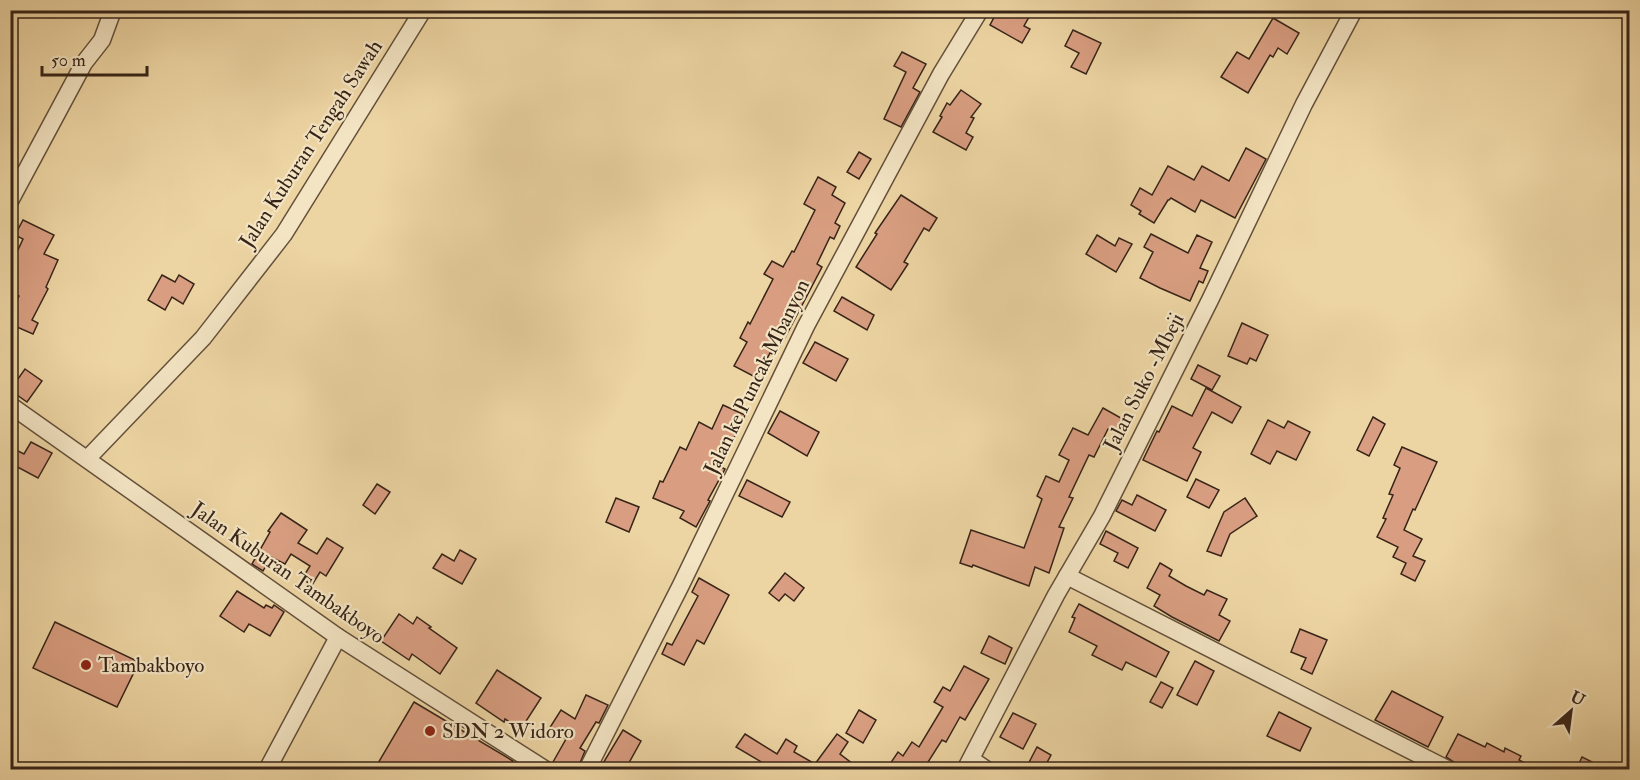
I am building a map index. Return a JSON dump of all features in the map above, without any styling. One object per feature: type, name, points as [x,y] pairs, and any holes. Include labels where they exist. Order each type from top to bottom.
[{"type":"street","points":[[10,201],[84,63],[102,40],[113,10]]},
{"type":"street","name":"Jalan Kuburan Tengah Sawah","points":[[87,459],[203,338],[284,234],[423,10]]},
{"type":"street","name":"Jalan ke Puncak Mbanyon","points":[[587,770],[681,585],[806,326],[941,74],[980,10]]},
{"type":"street","name":"Jalan Suko -Mbeji","points":[[968,764],[1067,576],[1107,506],[1210,300],[1304,104],[1354,10]]},
{"type":"street","name":"Jalan Kuburan Tambakboyo","points":[[10,405],[338,637],[546,770]]},
{"type":"street","points":[[1067,576],[1449,770]]},
{"type":"street","points":[[267,770],[338,637]]},
{"type":"street","points":[[968,764],[987,770]]},
{"type":"building","points":[[998,10],[1033,10],[1024,26],[1030,29],[1022,43],[990,25]]},
{"type":"building","points":[[1273,18],[1299,33],[1287,54],[1278,48],[1273,57],[1270,55],[1248,93],[1221,77],[1237,52],[1249,59]]},
{"type":"building","points":[[1073,30],[1101,43],[1086,74],[1071,67],[1079,53],[1065,46]]},
{"type":"building","points":[[902,52],[926,64],[913,88],[920,92],[901,127],[884,119],[906,72],[894,66]]},
{"type":"building","points":[[961,90],[981,104],[971,117],[974,118],[966,133],[973,137],[966,150],[933,132],[947,103],[950,105]]},
{"type":"building","points":[[1246,148],[1266,159],[1235,218],[1201,200],[1195,212],[1171,198],[1154,223],[1139,214],[1141,211],[1131,205],[1140,188],[1152,195],[1168,166],[1194,180],[1202,166],[1229,181]]},
{"type":"building","points":[[859,152],[871,159],[859,179],[847,172]]},
{"type":"building","points":[[818,177],[836,187],[832,195],[845,203],[835,223],[840,226],[834,239],[830,237],[817,264],[822,267],[787,334],[775,355],[770,353],[757,378],[734,366],[747,342],[740,338],[748,322],[750,324],[773,279],[764,274],[772,261],[783,267],[792,251],[794,252],[815,210],[804,204]]},
{"type":"building","points":[[901,195],[937,218],[929,231],[924,228],[904,262],[908,264],[891,290],[856,267],[877,234],[875,233]]},
{"type":"building","points":[[23,220],[54,235],[44,254],[58,260],[46,287],[48,289],[32,320],[38,323],[33,334],[10,324],[10,312],[19,296],[10,292],[10,267],[23,239],[15,235]]},
{"type":"building","points":[[1151,234],[1188,253],[1197,235],[1212,242],[1200,268],[1208,271],[1203,283],[1199,281],[1190,301],[1140,278],[1153,252],[1144,247]]},
{"type":"building","points":[[1097,235],[1115,246],[1119,238],[1132,244],[1116,272],[1086,254]]},
{"type":"building","points":[[162,275],[175,282],[179,275],[194,284],[183,304],[172,297],[165,310],[148,300]]},
{"type":"building","points":[[842,297],[874,315],[867,330],[834,311]]},
{"type":"building","points":[[1242,323],[1268,335],[1256,361],[1250,358],[1247,364],[1228,356]]},
{"type":"building","points":[[815,342],[848,359],[836,381],[803,363]]},
{"type":"building","points":[[1198,365],[1220,376],[1212,390],[1191,379]]},
{"type":"building","points":[[25,369],[42,381],[27,402],[10,390]]},
{"type":"building","points":[[1206,388],[1241,407],[1232,423],[1212,412],[1193,448],[1201,452],[1187,481],[1143,460],[1172,406],[1192,416]]},
{"type":"building","points":[[723,405],[745,415],[730,446],[728,445],[719,466],[725,469],[696,527],[680,518],[684,511],[653,498],[680,447],[686,450],[699,422],[712,429]]},
{"type":"building","points":[[1103,408],[1128,422],[1120,435],[1108,429],[1094,457],[1089,455],[1069,497],[1073,498],[1059,527],[1064,528],[1049,573],[1035,567],[1029,586],[973,565],[972,567],[960,563],[971,530],[1024,548],[1042,499],[1037,496],[1046,476],[1059,482],[1069,460],[1059,455],[1073,428],[1088,435]]},
{"type":"building","points":[[780,411],[819,432],[807,456],[768,433]]},
{"type":"building","points":[[1373,417],[1385,424],[1369,456],[1357,450]]},
{"type":"building","points":[[1268,420],[1284,428],[1288,421],[1310,432],[1296,460],[1277,451],[1270,464],[1251,454]]},
{"type":"building","points":[[31,442],[52,453],[38,478],[10,463],[10,447],[24,454]]},
{"type":"building","points":[[1402,447],[1437,462],[1404,530],[1422,539],[1413,556],[1425,561],[1415,581],[1401,574],[1406,563],[1393,557],[1398,547],[1377,537],[1386,519],[1383,518],[1393,495],[1389,494],[1400,468],[1394,465]]},
{"type":"building","points":[[1196,479],[1219,490],[1209,508],[1187,497]]},
{"type":"building","points":[[747,480],[790,502],[782,517],[739,496]]},
{"type":"building","points":[[377,484],[390,492],[375,514],[363,505]]},
{"type":"building","points":[[1137,495],[1166,510],[1155,531],[1116,511],[1122,500],[1132,505]]},
{"type":"building","points":[[616,498],[639,507],[629,532],[606,522]]},
{"type":"building","points":[[1245,498],[1257,516],[1230,534],[1221,556],[1207,551],[1224,512]]},
{"type":"building","points":[[281,513],[307,530],[298,543],[317,554],[327,538],[343,548],[326,576],[320,572],[312,585],[302,579],[310,566],[291,554],[285,564],[271,557],[263,571],[252,564],[270,532],[268,531]]},
{"type":"building","points":[[1106,531],[1138,548],[1128,568],[1114,561],[1118,553],[1100,544]]},
{"type":"building","points":[[460,550],[476,559],[462,584],[433,568],[442,554],[454,561]]},
{"type":"building","points":[[1160,563],[1172,570],[1169,576],[1186,586],[1204,595],[1207,590],[1227,599],[1219,615],[1230,621],[1219,641],[1154,606],[1160,595],[1147,588]]},
{"type":"building","points":[[785,573],[804,588],[794,601],[785,594],[779,601],[769,593]]},
{"type":"building","points":[[699,578],[729,595],[704,644],[697,640],[684,665],[662,654],[667,643],[672,645],[698,596],[692,592]]},
{"type":"building","points":[[237,591],[264,608],[266,605],[272,608],[274,605],[284,612],[270,636],[249,624],[244,632],[220,616]]},
{"type":"building","points":[[1079,604],[1169,652],[1156,677],[1126,662],[1122,670],[1092,655],[1097,646],[1069,632],[1075,618],[1072,617]]},
{"type":"building","points":[[399,614],[413,624],[417,617],[457,648],[440,674],[412,654],[409,660],[381,641]]},
{"type":"building","name":"Tambakboyo","points":[[55,622],[139,662],[117,707],[33,668]]},
{"type":"building","points":[[1300,629],[1327,640],[1312,674],[1301,669],[1306,658],[1291,652]]},
{"type":"building","points":[[989,636],[1012,648],[1005,664],[981,653]]},
{"type":"building","points":[[1195,661],[1214,671],[1197,705],[1177,695]]},
{"type":"building","points":[[964,666],[989,679],[965,720],[960,717],[946,742],[942,740],[923,770],[886,770],[898,752],[903,756],[912,742],[919,747],[943,707],[934,702],[943,687],[950,691]]},
{"type":"building","points":[[497,670],[541,698],[521,729],[505,719],[504,722],[476,703]]},
{"type":"building","points":[[1161,682],[1173,688],[1162,708],[1150,702]]},
{"type":"building","points":[[1392,691],[1443,717],[1428,747],[1375,720]]},
{"type":"building","points":[[586,695],[608,705],[599,723],[596,722],[580,748],[585,751],[577,770],[562,770],[553,762],[566,739],[549,729],[561,710],[575,719]]},
{"type":"building","name":"SDN 2 Widoro","points":[[414,702],[513,761],[508,770],[374,770]]},
{"type":"building","points":[[859,710],[876,720],[863,743],[846,733]]},
{"type":"building","points":[[1279,712],[1311,728],[1300,751],[1267,736]]},
{"type":"building","points":[[1013,713],[1036,724],[1023,749],[1000,737]]},
{"type":"building","points":[[623,730],[641,741],[625,770],[599,770]]},
{"type":"building","points":[[745,734],[777,754],[786,739],[797,746],[794,752],[815,764],[837,734],[848,742],[840,754],[861,770],[775,770],[736,747]]},
{"type":"building","points":[[1458,734],[1485,747],[1487,743],[1504,752],[1505,748],[1521,756],[1519,760],[1539,770],[1466,770],[1446,757]]},
{"type":"building","points":[[1037,747],[1051,755],[1043,770],[1025,770]]},
{"type":"building","points":[[1582,757],[1608,770],[1576,770]]},
{"type":"place","name":"Tambakboyo","points":[[86,665]]},
{"type":"place","name":"SDN 2 Widoro","points":[[430,731]]}]
